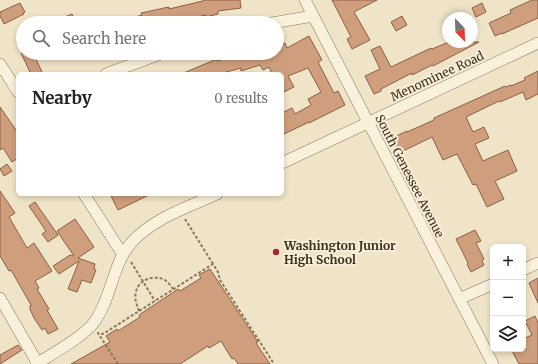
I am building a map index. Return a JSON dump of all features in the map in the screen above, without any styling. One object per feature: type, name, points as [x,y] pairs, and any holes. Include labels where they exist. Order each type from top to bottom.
[{"type":"street","name":"South Genessee Avenue","points":[[305,0],[493,364]]},
{"type":"street","points":[[284,21],[313,16]]},
{"type":"street","name":"Menominee Road","points":[[284,162],[538,43]]},
{"type":"street","points":[[111,72],[143,60]]},
{"type":"street","points":[[0,64],[16,89]]},
{"type":"street","points":[[85,196],[127,259]]},
{"type":"street","points":[[0,298],[37,364],[83,333],[92,325],[127,259],[134,241],[148,228],[162,220],[213,196]]},
{"type":"street","points":[[526,269],[538,263]]},
{"type":"street","points":[[459,299],[490,285]]},
{"type":"path","points":[[184,218],[218,272],[220,280],[274,364]]},
{"type":"path","points":[[127,259],[155,301]]},
{"type":"path","points":[[118,364],[98,333],[103,334],[213,264]]},
{"type":"path","points":[[139,311],[135,299],[139,285],[143,282],[157,277],[166,280],[173,289]]},
{"type":"building","points":[[240,0],[241,8],[218,11],[218,14],[210,16],[139,16],[142,15],[141,13],[169,7],[169,9],[203,1]]},
{"type":"building","points":[[332,0],[377,0],[354,12],[370,40],[352,49],[347,39],[351,37]]},
{"type":"building","points":[[532,0],[538,0],[538,18],[495,36],[489,23],[511,13],[510,10]]},
{"type":"building","points":[[20,3],[25,12],[23,13],[24,14],[16,16],[16,18],[4,24],[0,16],[0,12]]},
{"type":"building","points":[[482,3],[486,12],[478,16],[478,12],[474,12],[472,8]]},
{"type":"building","points":[[402,16],[407,25],[396,31],[391,22]]},
{"type":"building","points":[[309,36],[322,60],[318,62],[334,93],[338,91],[345,105],[284,134],[284,112],[292,108],[295,114],[311,105],[308,99],[321,92],[308,68],[288,76],[294,87],[284,92],[284,72],[271,72],[269,67],[263,70],[260,65],[241,71],[241,68],[226,72],[186,72],[215,60],[284,60],[284,43],[287,48]]},
{"type":"building","points":[[442,45],[442,48],[468,48],[433,66],[432,65],[412,75],[412,73],[374,94],[365,76],[380,69],[371,50],[380,46],[391,67],[431,48],[432,49]]},
{"type":"building","points":[[24,60],[36,60],[42,72],[30,72]]},
{"type":"building","points":[[538,71],[538,94],[526,100],[523,92],[500,102],[499,101],[466,117],[473,132],[484,127],[489,138],[475,144],[483,161],[508,150],[517,171],[495,181],[504,199],[487,207],[476,184],[473,185],[457,154],[443,160],[432,137],[401,152],[399,147],[397,148],[392,138],[434,120],[434,118],[505,86],[511,86],[525,80],[524,78]]},
{"type":"building","points":[[0,107],[16,130],[16,159],[12,162],[3,148],[0,150]]},
{"type":"building","points":[[7,164],[12,171],[4,176],[0,169]]},
{"type":"building","points":[[0,191],[15,213],[9,217],[27,248],[34,243],[52,271],[35,281],[39,288],[37,289],[49,309],[47,310],[58,329],[48,334],[45,328],[42,330],[34,318],[30,309],[31,305],[11,270],[9,271],[0,256]]},
{"type":"building","points":[[111,196],[147,196],[118,210]]},
{"type":"building","points":[[35,202],[58,235],[48,242],[42,234],[46,231],[29,206]]},
{"type":"building","points":[[75,219],[94,247],[78,258],[95,264],[94,269],[96,270],[91,283],[82,280],[77,292],[68,289],[79,261],[59,274],[53,266],[70,255],[74,256],[57,231]]},
{"type":"building","points":[[475,230],[481,241],[476,243],[484,259],[482,261],[484,265],[471,272],[456,239]]},
{"type":"building","points":[[210,269],[258,342],[256,343],[270,364],[238,364],[234,358],[232,359],[221,341],[209,348],[208,346],[180,364],[71,364],[110,342],[106,336],[117,329],[118,331],[140,317],[139,315],[178,289],[180,291],[201,278],[199,275]]},
{"type":"building","points":[[538,278],[538,303],[529,283]]},
{"type":"building","points":[[535,316],[538,323],[538,364],[519,364],[513,352],[526,352],[526,338],[532,335],[526,320]]},
{"type":"building","points":[[18,345],[22,350],[0,364],[0,355]]},
{"type":"place","name":"Washington Junior High School","points":[[276,252]]}]
